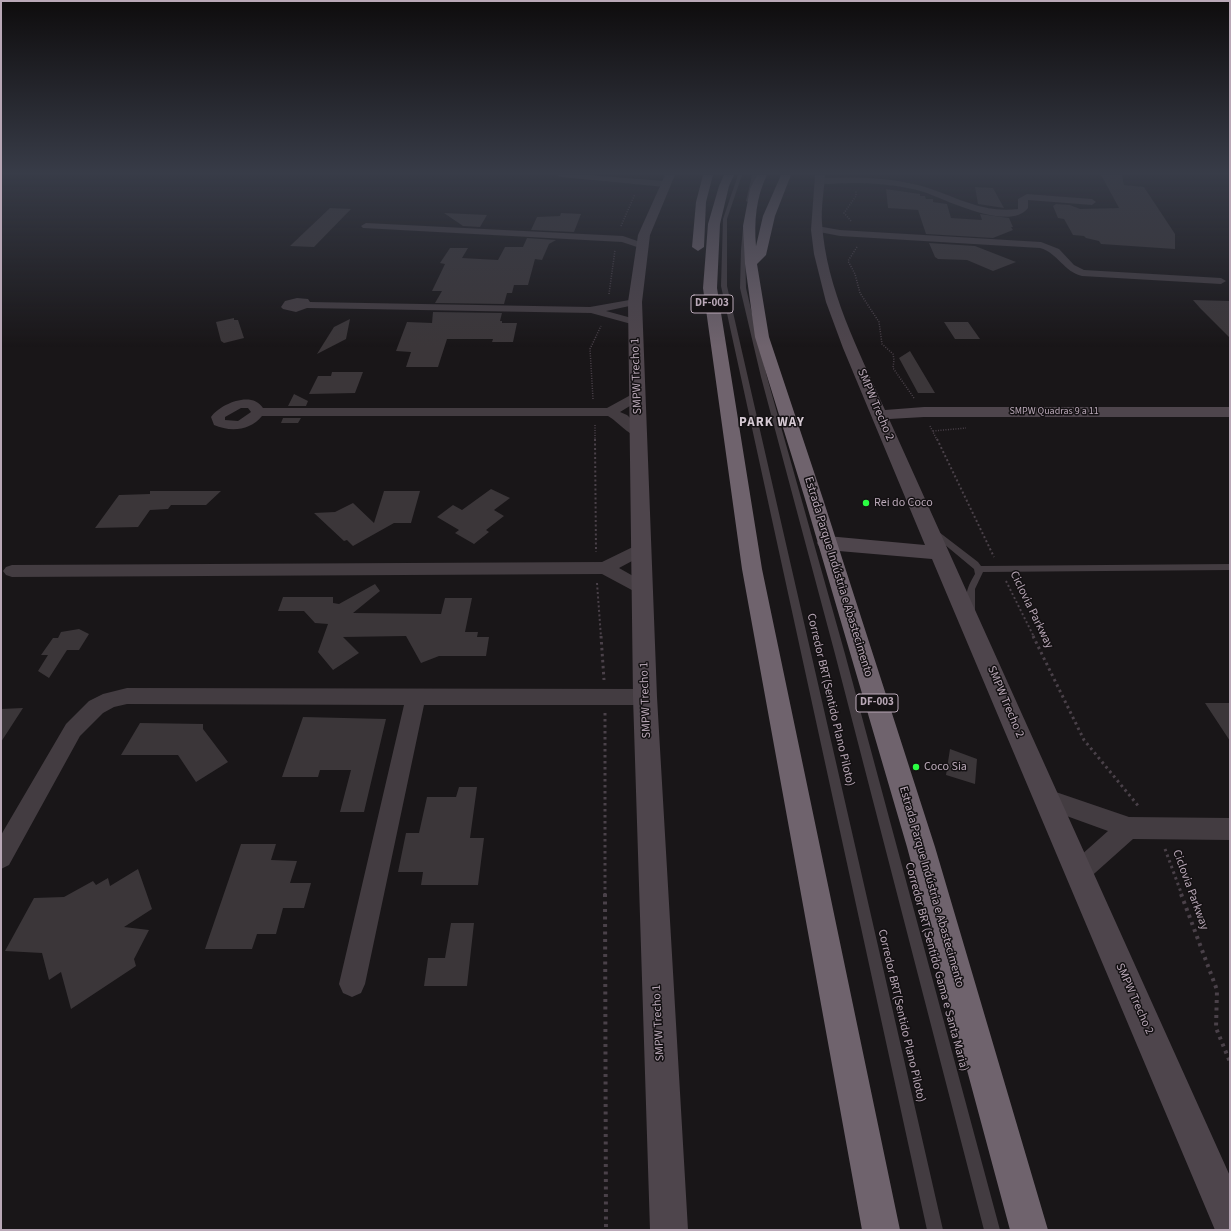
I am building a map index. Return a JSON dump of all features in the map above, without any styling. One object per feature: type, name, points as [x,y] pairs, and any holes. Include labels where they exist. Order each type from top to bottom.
[{"type":"highway","points":[[699,232],[698,248],[702,271],[710,288]]},
{"type":"highway","name":"DF-003","points":[[713,232],[710,288],[752,569],[881,1230]]},
{"type":"highway","name":"Estrada Parque Indústria e Abastecimento","points":[[749,232],[751,264],[762,337],[828,543],[921,848],[1029,1230]]},
{"type":"highway","points":[[751,264],[760,255],[765,232]]},
{"type":"street","points":[[490,232],[636,240]]},
{"type":"street","name":"SMPW Trecho 1","points":[[640,232],[636,240],[635,312],[645,697],[668,1230]]},
{"type":"street","points":[[825,233],[1041,245],[1058,251],[1072,270],[1082,273],[1221,281]]},
{"type":"street","name":"SMPW Trecho 2","points":[[825,233],[826,276],[839,319],[879,415],[1230,1220]]},
{"type":"street","points":[[306,305],[635,312]]},
{"type":"street","points":[[590,310],[635,312]]},
{"type":"street","points":[[610,412],[638,395]]},
{"type":"street","points":[[258,412],[610,412],[622,418],[639,434]]},
{"type":"street","name":"SMPW Quadras 9 a 11","points":[[879,415],[924,412],[1230,412]]},
{"type":"street","points":[[828,543],[940,553]]},
{"type":"street","points":[[12,571],[605,568],[641,549]]},
{"type":"street","points":[[605,568],[642,590]]},
{"type":"street","points":[[1,857],[73,730],[83,717],[109,699],[126,696],[645,697]]},
{"type":"street","points":[[352,984],[416,696]]},
{"type":"street","points":[[1046,799],[1129,828],[1230,829]]},
{"type":"street","points":[[1078,873],[1129,828]]},
{"type":"lane","name":"Corredor BRT(Sentido Plano Piloto)","points":[[725,232],[724,286],[935,1230]]},
{"type":"lane","name":"Corredor BRT(Sentido Gama e Santa Maria)","points":[[745,232],[743,250],[743,288],[764,377],[840,654],[992,1230]]},
{"type":"lane","points":[[927,523],[952,547],[975,564],[979,569],[980,575],[971,588],[973,629]]},
{"type":"lane","points":[[979,569],[1230,567]]},
{"type":"path","name":"Ciclovia Parkway","points":[[863,234],[848,261],[855,274],[860,293],[879,322],[882,344],[891,350],[896,360],[893,368],[924,412],[1084,740],[1157,829],[1217,990],[1216,1028],[1230,1062]]},
{"type":"building","points":[[304,232],[328,232],[314,247],[290,246]]},
{"type":"building","points":[[925,232],[1007,232],[993,238],[926,234]]},
{"type":"building","points":[[1072,232],[1174,232],[1175,249],[1101,244],[1099,241],[1086,238],[1084,236],[1073,235]]},
{"type":"building","points":[[527,238],[556,240],[549,244],[542,260],[535,259],[528,285],[514,285],[512,293],[507,293],[504,304],[435,303],[442,291],[432,291],[445,264],[440,263],[450,248],[468,248],[462,258],[498,260],[505,247],[523,247]]},
{"type":"building","points":[[929,243],[975,246],[1016,262],[993,271],[967,260],[938,259],[935,257]]},
{"type":"building","points":[[1193,300],[1230,301],[1230,338],[1200,308]]},
{"type":"building","points":[[433,312],[502,313],[500,321],[502,321],[502,323],[517,323],[513,342],[492,342],[493,339],[447,339],[438,367],[406,367],[411,352],[396,351],[407,322],[432,323]]},
{"type":"building","points":[[234,318],[234,320],[238,320],[244,338],[224,343],[221,341],[216,322]]},
{"type":"building","points":[[350,319],[346,339],[317,354],[334,327]]},
{"type":"building","points":[[944,322],[968,322],[980,339],[955,339]]},
{"type":"building","points":[[910,351],[935,393],[918,393],[899,358]]},
{"type":"building","points":[[332,372],[363,372],[355,393],[309,394],[318,376],[331,376]]},
{"type":"building","points":[[294,394],[308,401],[306,406],[288,406]]},
{"type":"building","points":[[283,418],[301,418],[298,423],[281,423]]},
{"type":"building","points":[[491,489],[510,498],[494,510],[504,516],[486,530],[489,532],[474,544],[455,533],[459,530],[437,517],[453,505],[462,510]]},
{"type":"building","points":[[150,491],[221,491],[206,505],[171,505],[168,509],[150,510],[138,527],[95,528],[119,495],[150,494]]},
{"type":"building","points":[[384,491],[420,491],[411,523],[394,523],[353,546],[347,540],[344,541],[314,513],[335,512],[353,503],[374,523]]},
{"type":"building","points":[[375,584],[380,591],[353,613],[441,614],[445,598],[472,598],[465,632],[478,632],[477,637],[489,637],[486,656],[439,656],[421,663],[406,636],[343,637],[359,653],[333,670],[318,652],[328,624],[315,623],[304,611],[278,611],[283,597],[333,597],[333,603],[339,604]]},
{"type":"building","points":[[79,629],[89,634],[79,650],[67,650],[49,678],[38,671],[48,655],[41,655],[53,638],[58,638],[61,632]]},
{"type":"building","points":[[1205,703],[1230,703],[1230,741]]},
{"type":"building","points":[[23,708],[1,742],[1,709]]},
{"type":"building","points":[[303,717],[386,719],[364,812],[340,812],[351,770],[320,770],[318,777],[282,777]]},
{"type":"building","points":[[140,723],[203,724],[203,729],[228,762],[196,782],[178,755],[121,755]]},
{"type":"building","points":[[950,749],[977,759],[975,784],[946,775]]},
{"type":"building","points":[[459,787],[477,787],[470,838],[484,838],[478,885],[421,885],[423,872],[398,872],[406,833],[419,833],[427,797],[456,797]]},
{"type":"building","points":[[241,844],[276,844],[271,860],[297,861],[290,883],[311,883],[304,908],[283,908],[276,934],[257,934],[252,949],[205,949]]},
{"type":"building","points":[[138,869],[152,909],[124,927],[149,930],[134,959],[136,966],[71,1009],[61,972],[49,980],[42,953],[5,951],[34,898],[64,897],[93,881],[96,885],[108,878],[110,886]]},
{"type":"building","points":[[451,923],[474,923],[467,986],[424,986],[428,958],[445,958]]},
{"type":"place","name":"Rei do Coco","points":[[866,503]]},
{"type":"place","name":"Coco Sia","points":[[916,767]]},
{"type":"district","name":"PARK WAY","points":[[772,423]]}]
